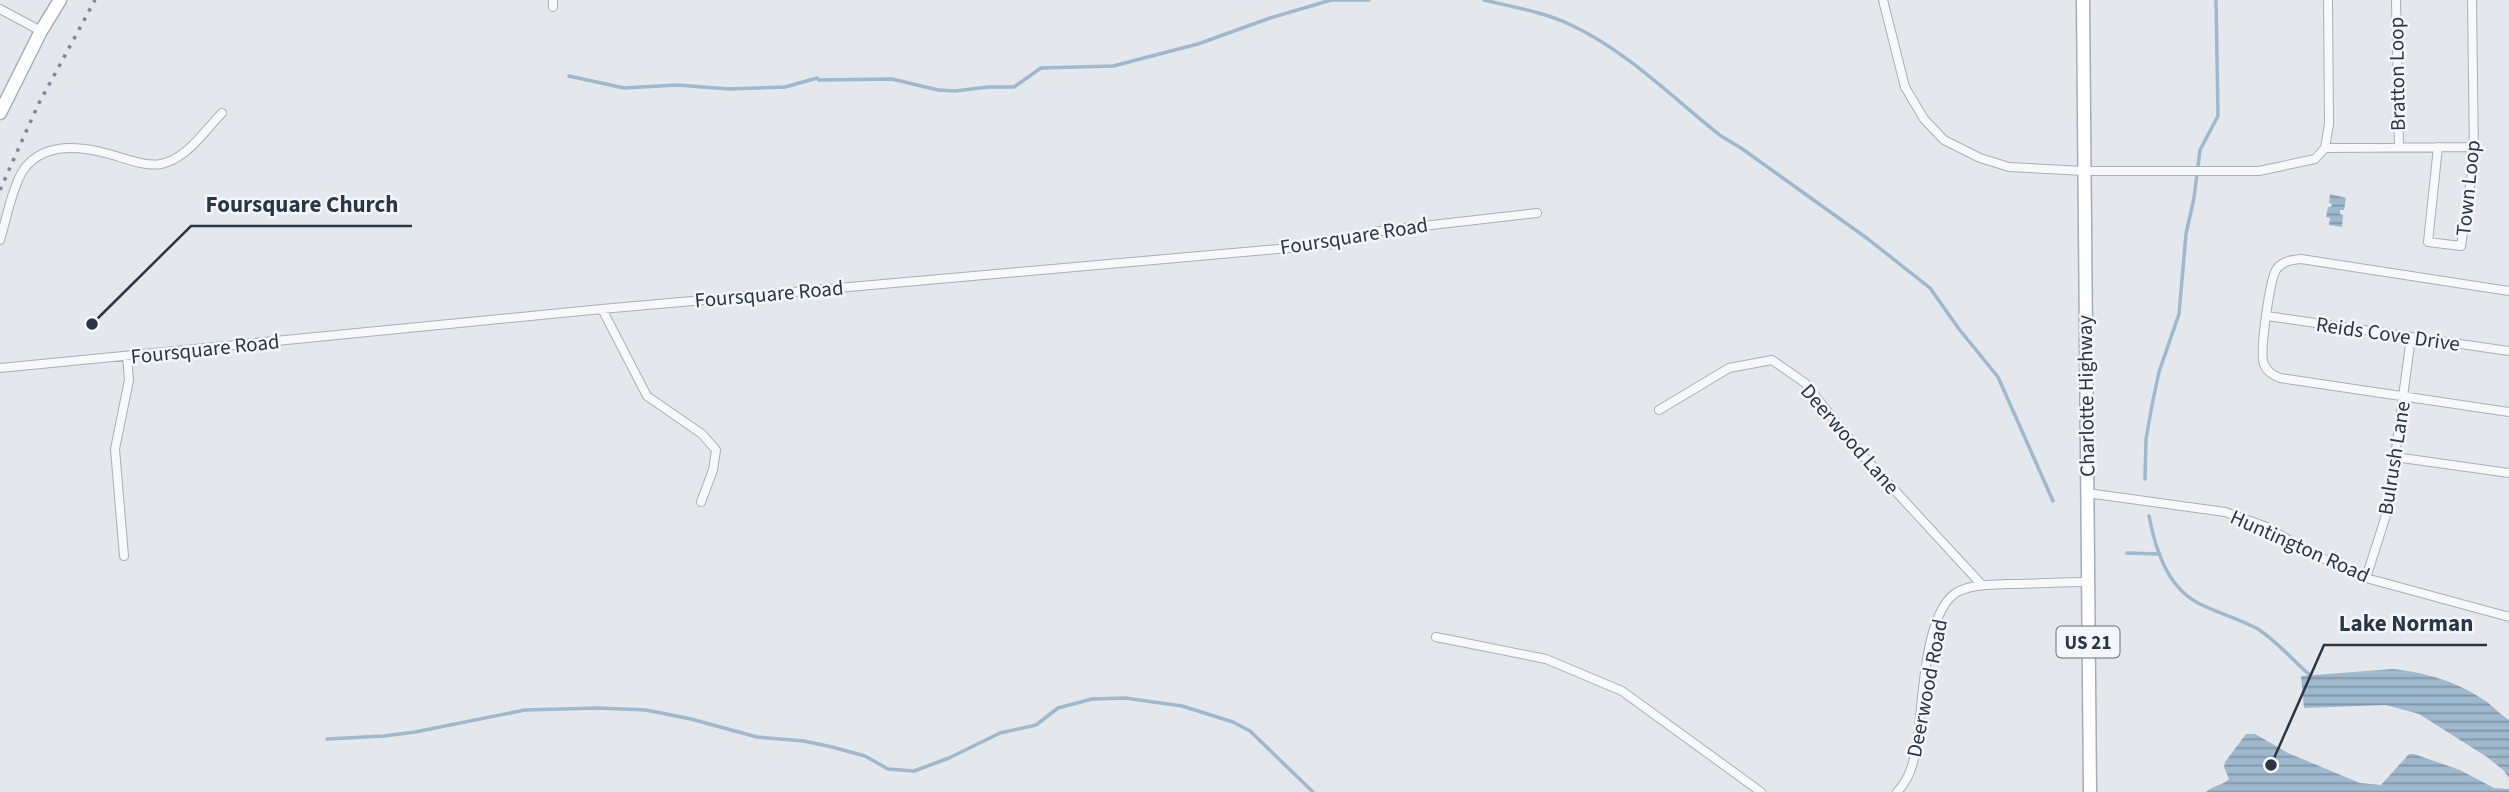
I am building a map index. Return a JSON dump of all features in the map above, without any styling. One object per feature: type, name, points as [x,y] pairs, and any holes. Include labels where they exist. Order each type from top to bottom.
[{"type":"main road","points":[[0,113],[60,0]]},
{"type":"main road","name":"Charlotte Highway","points":[[2083,0],[2090,792]]},
{"type":"street","points":[[1883,0],[1905,87],[1924,119],[1944,140],[1980,158],[2009,167],[2083,171],[2259,171],[2315,159],[2325,148],[2329,124],[2328,0]]},
{"type":"street","name":"Bratton Loop","points":[[2396,0],[2399,147]]},
{"type":"street","name":"Town Loop","points":[[2438,147],[2428,242],[2461,246],[2474,147],[2472,0]]},
{"type":"street","points":[[0,9],[41,32]]},
{"type":"street","points":[[0,240],[24,169],[37,157],[55,149],[74,147],[137,162],[161,164],[186,151],[222,113]]},
{"type":"street","points":[[2325,148],[2474,147]]},
{"type":"street","name":"Foursquare Road","points":[[0,368],[602,309],[1334,244],[1379,231],[1537,213]]},
{"type":"street","points":[[2509,291],[2301,259],[2286,261],[2276,270],[2272,282],[2262,349],[2263,364],[2269,373],[2280,378],[2509,412]]},
{"type":"street","points":[[602,309],[647,396],[702,434],[716,450],[713,470],[701,502]]},
{"type":"street","name":"Reids Cove Drive","points":[[2267,316],[2509,351]]},
{"type":"street","name":"Bulrush Lane","points":[[2366,578],[2388,509],[2411,337]]},
{"type":"street","points":[[124,556],[115,449],[129,380],[127,356]]},
{"type":"street","name":"Deerwood Lane","points":[[1659,410],[1729,368],[1772,360],[1805,383],[1864,457],[1981,584]]},
{"type":"street","points":[[2395,457],[2509,473]]},
{"type":"street","name":"Huntington Road","points":[[2087,493],[2225,512],[2266,527],[2309,552],[2366,578],[2509,617]]},
{"type":"street","name":"Deerwood Road","points":[[1897,792],[1905,784],[1915,758],[1927,664],[1936,623],[1943,608],[1957,592],[1981,584],[2088,582]]},
{"type":"street","points":[[1436,637],[1546,659],[1622,691],[1761,792]]},
{"type":"water","points":[[2330,194],[2346,198],[2344,210],[2340,210],[2343,215],[2342,227],[2329,225],[2330,218],[2326,217],[2328,207],[2332,204],[2329,203]]},
{"type":"water","points":[[2393,669],[2454,684],[2487,702],[2509,720],[2509,778],[2487,757],[2419,714],[2386,705],[2304,708],[2301,676]]},
{"type":"water","points":[[2246,734],[2255,734],[2288,753],[2360,783],[2381,785],[2409,754],[2414,754],[2460,770],[2494,788],[2509,789],[2509,792],[2206,792],[2229,779],[2224,767],[2225,762]]},
{"type":"waterway","points":[[569,76],[624,88],[677,85],[729,89],[785,87],[817,78],[892,79],[938,90],[955,91],[1014,87],[1041,68],[1113,66],[1198,44],[1331,0],[1369,0]]},
{"type":"waterway","points":[[1484,0],[1561,20],[1611,48],[1721,136],[1868,239],[1930,288],[1998,377],[2053,501]]},
{"type":"waterway","points":[[2145,479],[2146,439],[2152,405],[2159,372],[2179,314],[2186,234],[2200,150],[2218,116],[2216,0]]},
{"type":"waterway","points":[[2149,516],[2164,565],[2187,596],[2258,629],[2311,676]]},
{"type":"waterway","points":[[2127,553],[2160,554]]},
{"type":"waterway","points":[[327,739],[415,732],[525,710],[646,710],[757,737],[804,741],[832,747],[865,756],[888,769],[914,771],[949,758],[1000,733],[1036,725],[1058,708],[1092,699],[1125,698],[1182,706],[1233,722],[1250,731],[1313,792]]},
{"type":"railway","points":[[0,190],[38,105],[95,0]]},
{"type":"place","name":"Foursquare Church","points":[[92,324]]},
{"type":"place","name":"Lake Norman","points":[[2271,765]]}]
